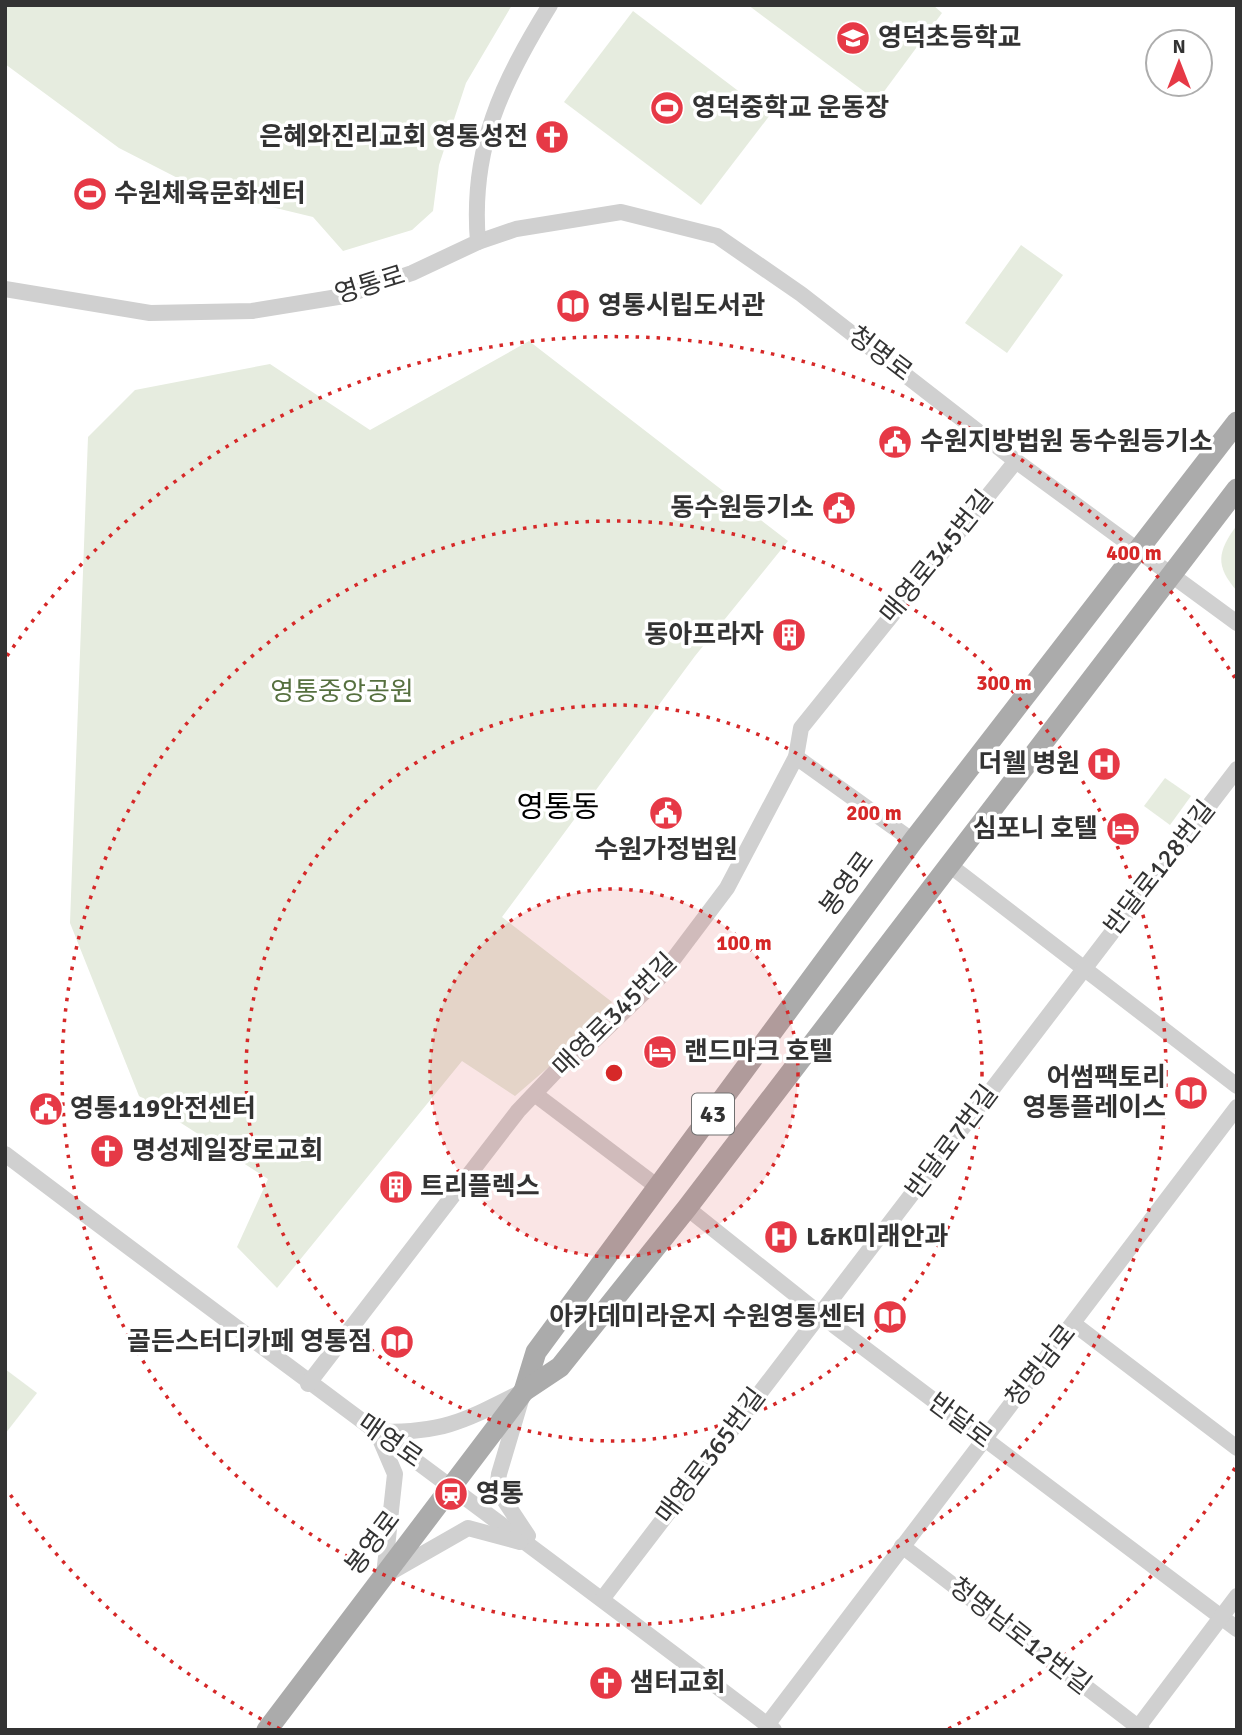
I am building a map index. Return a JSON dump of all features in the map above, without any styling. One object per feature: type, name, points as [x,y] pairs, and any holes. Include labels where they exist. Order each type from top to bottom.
[{"type":"main road","name":"봉영로","points":[[524,1391],[536,1352],[913,841],[1237,422]]},
{"type":"main road","name":"봉영로","points":[[267,1730],[524,1391],[560,1367],[687,1208],[1237,489]]},
{"type":"street","points":[[478,242],[475,210],[486,135],[513,66],[550,5]]},
{"type":"street","name":"청명로","points":[[478,242],[516,229],[621,212],[716,236],[801,294],[1016,461],[1237,623]]},
{"type":"street","name":"영통로","points":[[5,289],[129,312],[252,312],[344,296],[412,273],[478,242]]},
{"type":"street","name":"매영로345번길","points":[[308,1384],[518,1111],[555,1072],[584,1051],[660,977],[727,888],[796,757],[801,728],[1016,461]]},
{"type":"street","points":[[796,757],[913,841]]},
{"type":"street","name":"반달로128번길","points":[[1082,968],[1237,769]]},
{"type":"street","points":[[948,864],[1237,1086]]},
{"type":"street","name":"반달로7번길","points":[[819,1314],[1082,968]]},
{"type":"street","points":[[536,1095],[659,1188]]},
{"type":"street","name":"청명남로","points":[[771,1727],[902,1546],[1074,1324],[1157,1208],[1237,1107]]},
{"type":"street","name":"매영로","points":[[5,1154],[308,1384],[452,1485],[771,1727]]},
{"type":"street","name":"반달로","points":[[687,1208],[819,1314],[1237,1629]]},
{"type":"street","name":"매영로365번길","points":[[603,1598],[819,1314]]},
{"type":"street","points":[[1074,1324],[1237,1448]]},
{"type":"street","points":[[383,1577],[395,1474],[377,1432],[422,1432],[457,1424],[524,1391]]},
{"type":"street","points":[[524,1391],[497,1489],[536,1548]]},
{"type":"street","points":[[383,1577],[468,1528],[481,1529],[536,1548]]},
{"type":"street","name":"청명남로12번길","points":[[902,1546],[1138,1729]]},
{"type":"street","points":[[1138,1729],[1237,1596]]},
{"type":"green space","points":[[5,5],[512,5],[466,83],[439,165],[433,211],[412,230],[343,251],[313,217],[201,190],[119,148],[5,64]]},
{"type":"green space","name":"영덕초등학교","points":[[748,5],[933,5],[942,13],[877,101]]},
{"type":"green space","name":"영덕중학교 운동장","points":[[633,11],[770,115],[701,205],[564,102]]},
{"type":"green space","points":[[1021,245],[1063,275],[1007,353],[965,323]]},
{"type":"green space","name":"영통중앙공원","points":[[529,341],[788,541],[695,656],[502,917],[612,1002],[579,1041],[515,1096],[462,1061],[277,1288],[237,1247],[268,1179],[139,1096],[70,923],[88,437],[135,390],[270,364],[370,430]]},
{"type":"green space","points":[[1237,525],[1237,591],[1225,574],[1221,559],[1225,543]]},
{"type":"green space","points":[[1165,778],[1191,796],[1170,825],[1144,806]]},
{"type":"green space","points":[[5,1369],[37,1393],[5,1434]]},
{"type":"place","name":"영덕초등학교","points":[[853,38]]},
{"type":"place","name":"영덕중학교 운동장","points":[[667,108]]},
{"type":"place","name":"은혜와진리교회 영통성전","points":[[552,137]]},
{"type":"place","name":"수원체육문화센터","points":[[90,194]]},
{"type":"place","name":"영통시립도서관","points":[[573,306]]},
{"type":"place","name":"수원지방법원 동수원등기소","points":[[895,442]]},
{"type":"place","name":"동수원등기소","points":[[839,508]]},
{"type":"place","name":"동아프라자","points":[[789,635]]},
{"type":"place","name":"더웰 병원","points":[[1104,764]]},
{"type":"place","name":"수원가정법원","points":[[666,813]]},
{"type":"place","name":"심포니 호텔","points":[[1123,829]]},
{"type":"place","name":"랜드마크 호텔","points":[[660,1052]]},
{"type":"place","name":"어썸팩토리 영통플레이스","points":[[1191,1093]]},
{"type":"place","name":"영통119안전센터","points":[[46,1109]]},
{"type":"place","name":"명성제일장로교회","points":[[107,1151]]},
{"type":"place","name":"트리플렉스","points":[[396,1187]]},
{"type":"place","name":"L&K미래안과","points":[[781,1237]]},
{"type":"place","name":"아카데미라운지 수원영통센터","points":[[890,1317]]},
{"type":"place","name":"골든스터디카페 영통점","points":[[397,1342]]},
{"type":"place","name":"영통","points":[[451,1494]]},
{"type":"place","name":"샘터교회","points":[[606,1683]]},
{"type":"district","name":"영통동","points":[[558,807]]}]
